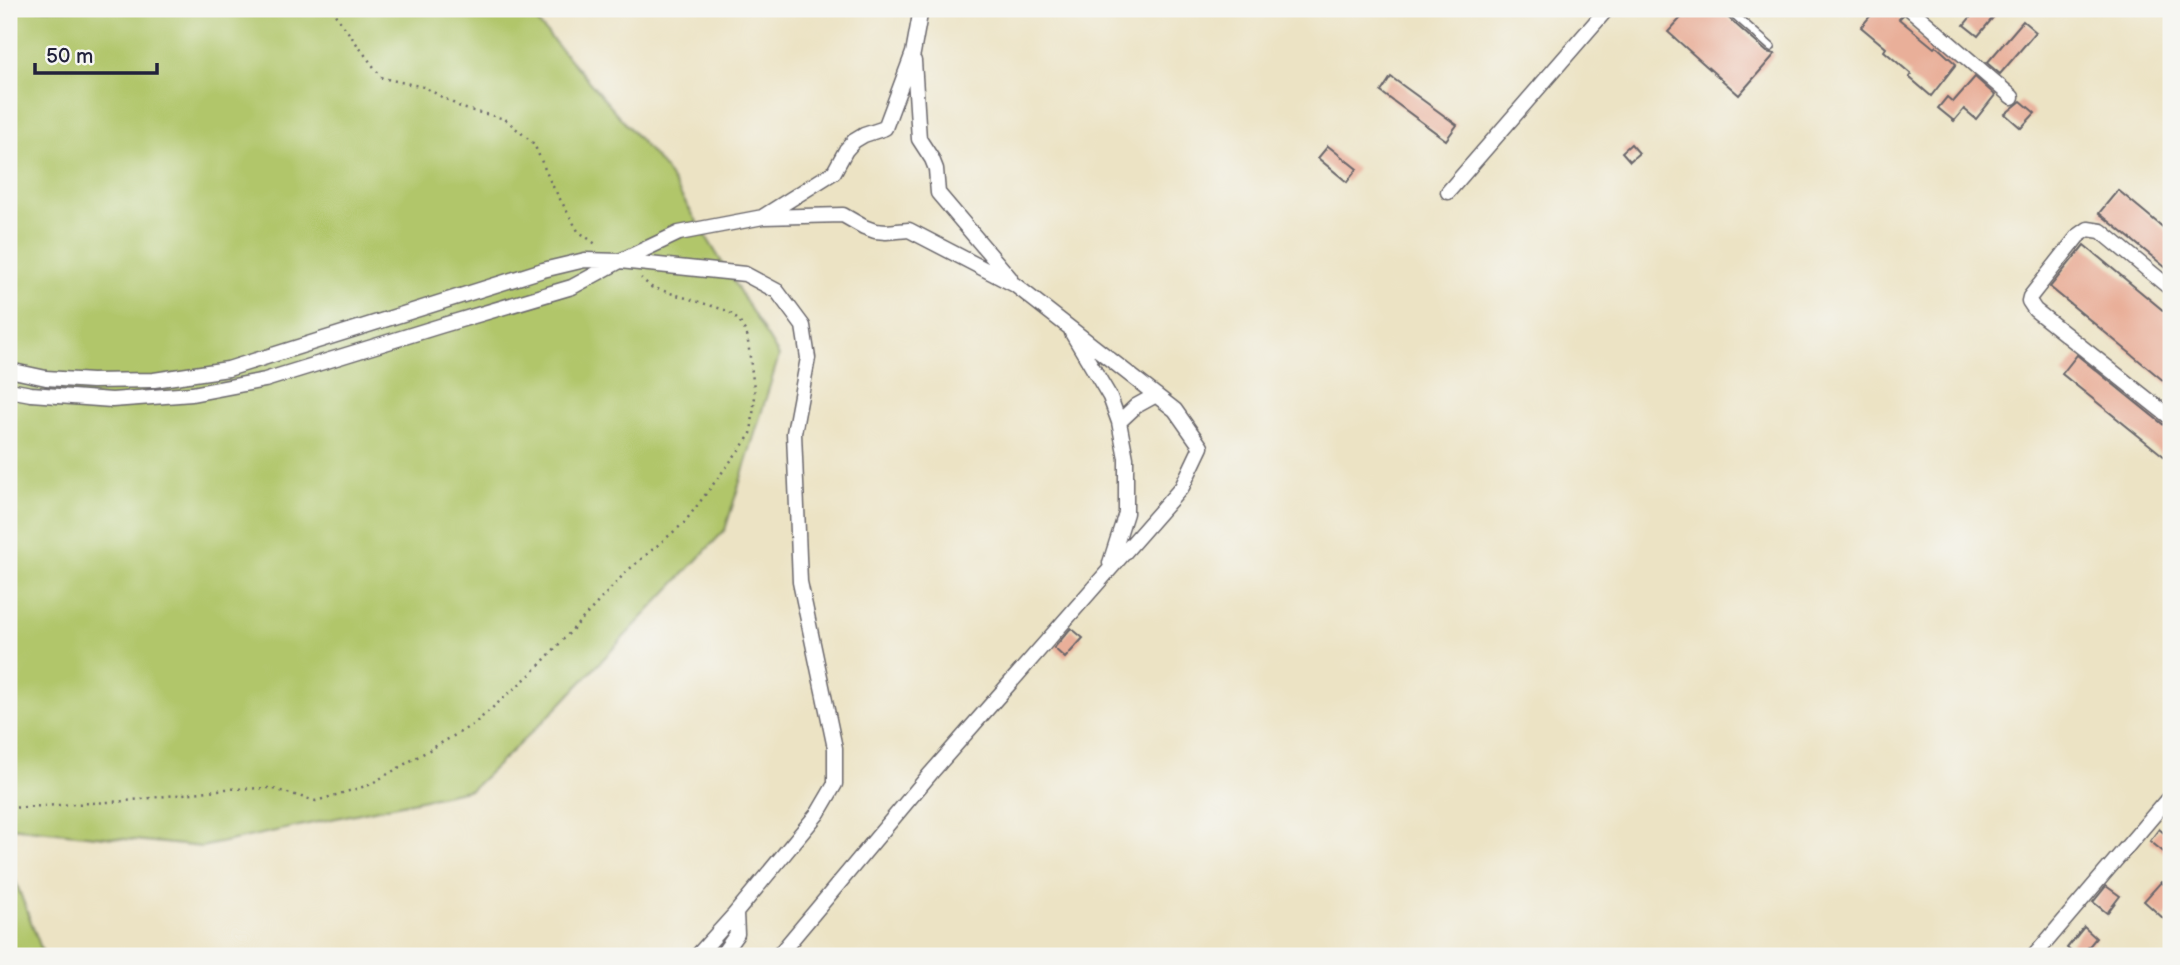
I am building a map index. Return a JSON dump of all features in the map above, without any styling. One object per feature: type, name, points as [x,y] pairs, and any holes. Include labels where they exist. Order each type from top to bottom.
[{"type":"street","points":[[763,216],[834,172],[846,150],[854,142],[864,135],[885,128],[913,53],[921,9]]},
{"type":"street","points":[[1448,192],[1607,9]]},
{"type":"street","points":[[1910,9],[2012,97]]},
{"type":"street","points":[[913,53],[919,139],[936,169],[938,193],[1015,285]]},
{"type":"street","points":[[9,390],[113,400],[192,394],[265,380],[572,288],[679,233],[763,216],[843,215],[875,231],[909,230],[1015,285],[1175,410],[1201,447],[1182,487],[932,773],[778,956]]},
{"type":"street","points":[[2171,289],[2101,231],[2088,229],[2078,236],[2029,301],[2035,310],[2171,418]]},
{"type":"street","points":[[9,370],[46,378],[92,381],[154,380],[228,369],[547,269],[585,260],[745,274],[777,291],[803,326],[808,358],[794,433],[800,582],[835,748],[835,784],[818,813],[697,956]]},
{"type":"street","points":[[1065,322],[1110,397],[1119,422],[1126,458],[1126,513],[1107,571]]},
{"type":"street","points":[[1119,422],[1136,406],[1156,395]]},
{"type":"street","points":[[2034,956],[2171,795]]},
{"type":"street","points":[[721,956],[737,934],[736,913]]},
{"type":"lane","points":[[1728,9],[1771,47]]},
{"type":"path","points":[[331,9],[382,78],[424,87],[462,108],[506,119],[534,144],[551,183],[578,231],[599,246]]},
{"type":"path","points":[[9,808],[125,801],[226,789],[270,788],[316,801],[369,785],[474,724],[533,672],[627,571],[684,523],[751,434],[755,396],[747,334],[739,321],[728,311],[652,287],[641,278]]},
{"type":"green space","points":[[9,9],[526,9],[665,169],[779,356],[725,530],[558,707],[472,789],[201,847],[9,827]]},
{"type":"green space","points":[[9,864],[44,956],[9,956]]},
{"type":"building","points":[[1689,9],[1722,9],[1724,14],[1767,52],[1775,54],[1739,95],[1668,32]]},
{"type":"building","points":[[1876,9],[1901,9],[1903,15],[1899,19],[1956,64],[1931,96],[1884,51],[1886,48],[1861,27]]},
{"type":"building","points":[[1977,9],[2000,9],[1978,36],[1964,25]]},
{"type":"building","points":[[2023,21],[2036,32],[2000,74],[1987,63]]},
{"type":"building","points":[[1391,77],[1457,125],[1446,140],[1381,92]]},
{"type":"building","points":[[1975,77],[1995,95],[1976,119],[1964,109],[1954,121],[1938,108],[1947,97],[1953,102]]},
{"type":"building","points":[[2021,101],[2035,113],[2021,128],[2005,114]]},
{"type":"building","points":[[1631,144],[1639,153],[1630,161],[1622,152]]},
{"type":"building","points":[[1328,146],[1357,169],[1347,182],[1318,158]]},
{"type":"building","points":[[2118,190],[2171,234],[2171,272],[2099,213]]},
{"type":"building","points":[[2084,245],[2171,317],[2171,387],[2050,287]]},
{"type":"building","points":[[2077,355],[2165,426],[2171,428],[2171,462],[2062,374]]},
{"type":"building","points":[[1071,628],[1083,638],[1065,658],[1054,648]]},
{"type":"building","points":[[2159,829],[2171,839],[2171,858],[2150,841]]},
{"type":"building","points":[[2161,882],[2171,890],[2171,911],[2164,919],[2144,901]]},
{"type":"building","points":[[2106,886],[2120,896],[2107,913],[2093,902]]},
{"type":"building","points":[[2084,927],[2096,938],[2081,956],[2076,956],[2067,948]]}]
